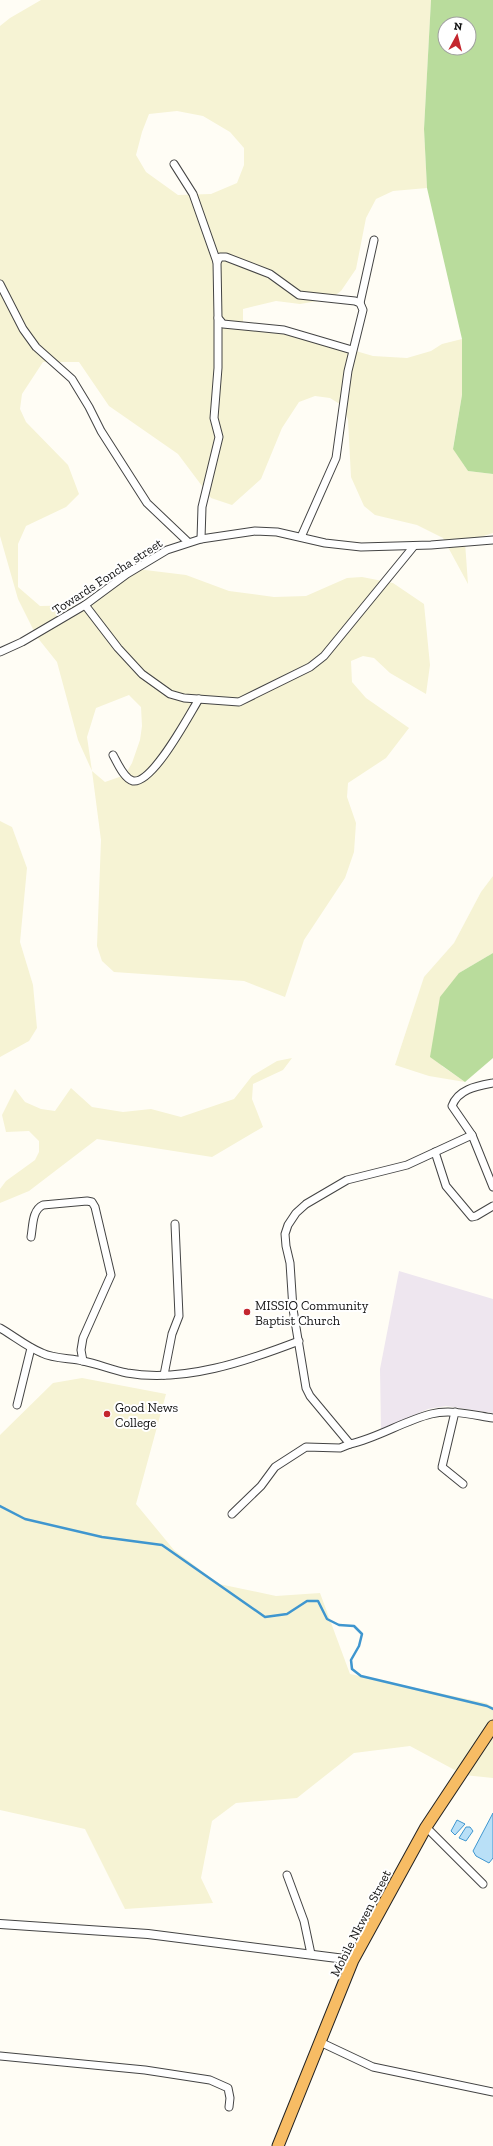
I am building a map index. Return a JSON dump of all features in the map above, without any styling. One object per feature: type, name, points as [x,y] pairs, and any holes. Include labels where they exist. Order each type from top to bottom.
[{"type":"highway","name":"Mobile Nkwen Street","points":[[278,2146],[353,1960],[426,1827],[493,1726]]},
{"type":"street","points":[[174,164],[193,194],[217,262],[218,368],[214,418],[219,437],[202,507],[201,539]]},
{"type":"street","points":[[301,537],[336,458],[352,350],[363,310],[360,303],[374,240]]},
{"type":"street","points":[[217,262],[220,257],[226,257],[270,274],[299,295],[360,303]]},
{"type":"street","points":[[0,284],[23,329],[36,347],[72,379],[89,407],[101,431],[146,503],[188,542]]},
{"type":"street","points":[[218,318],[223,324],[299,333],[352,350]]},
{"type":"street","name":"Towards Foncha street","points":[[0,652],[29,638],[85,605],[167,550],[201,539],[255,531],[277,532],[342,546],[414,546],[493,540]]},
{"type":"street","points":[[85,605],[118,648],[142,674],[170,694],[199,699],[239,702],[310,667],[324,656],[350,627],[414,546]]},
{"type":"street","points":[[113,755],[128,779],[133,781],[140,780],[168,749],[199,699]]},
{"type":"street","points":[[493,1083],[461,1092],[455,1098],[452,1106],[472,1135],[493,1187]]},
{"type":"street","points":[[350,1444],[310,1396],[306,1388],[285,1234],[288,1225],[296,1213],[324,1192],[348,1180],[406,1165],[472,1135]]},
{"type":"street","points":[[435,1152],[446,1186],[472,1217],[493,1206]]},
{"type":"street","points":[[31,1237],[35,1212],[37,1208],[43,1205],[87,1201],[92,1202],[95,1207],[111,1275],[83,1338],[81,1350],[83,1361]]},
{"type":"street","points":[[164,1375],[172,1334],[179,1316],[175,1224]]},
{"type":"street","points":[[0,1328],[31,1348],[52,1356],[83,1361],[127,1373],[164,1375],[200,1370],[249,1360],[299,1341]]},
{"type":"street","points":[[17,1406],[31,1348]]},
{"type":"street","points":[[454,1412],[442,1466],[463,1484]]},
{"type":"street","points":[[232,1514],[261,1486],[275,1467],[306,1447],[340,1448],[366,1440],[432,1414],[454,1412],[493,1418]]},
{"type":"street","points":[[426,1827],[483,1884]]},
{"type":"street","points":[[287,1875],[304,1921],[311,1954]]},
{"type":"street","points":[[0,1924],[148,1934],[353,1960]]},
{"type":"street","points":[[320,2042],[372,2067],[493,2092]]},
{"type":"street","points":[[0,2056],[145,2070],[210,2080],[228,2088],[230,2098],[229,2107]]},
{"type":"shaded area","points":[[41,0],[431,0],[424,129],[427,188],[393,191],[376,199],[366,218],[356,269],[341,291],[330,299],[300,304],[276,301],[243,309],[243,326],[284,330],[373,356],[407,358],[431,351],[442,344],[462,339],[462,395],[453,448],[468,471],[493,474],[493,533],[465,542],[468,584],[443,538],[417,525],[375,515],[364,506],[351,477],[348,420],[343,406],[330,398],[315,396],[299,402],[282,428],[261,479],[232,505],[211,498],[178,454],[109,406],[79,362],[43,362],[22,394],[20,409],[26,422],[68,465],[79,494],[66,507],[26,526],[18,544],[18,587],[40,606],[85,605],[137,569],[186,575],[229,591],[274,597],[306,596],[347,578],[362,577],[393,583],[424,604],[430,665],[426,694],[390,673],[374,658],[363,656],[351,661],[352,682],[366,698],[409,728],[386,758],[348,783],[347,797],[356,823],[354,852],[345,878],[304,940],[285,997],[244,981],[114,972],[102,961],[97,946],[101,840],[92,771],[78,740],[57,662],[37,637],[18,599],[0,536],[0,26],[10,18]],"holes":[[[177,111],[203,116],[230,132],[244,148],[244,165],[237,183],[211,194],[178,195],[146,172],[136,155],[142,132],[149,114]],[[129,695],[141,707],[142,726],[140,740],[132,763],[125,775],[105,782],[92,771],[87,737],[96,708]]]},
{"type":"shaded area","points":[[0,821],[12,827],[27,868],[20,942],[33,985],[37,1028],[29,1041],[0,1057]]},
{"type":"shaded area","points":[[493,876],[493,953],[459,973],[442,1066],[465,1082],[429,1076],[395,1065],[424,977],[454,943],[481,892]]},
{"type":"shaded area","points":[[292,1058],[283,1070],[253,1084],[252,1099],[263,1127],[212,1157],[97,1139],[29,1191],[0,1203],[0,1189],[6,1181],[35,1160],[39,1152],[39,1141],[29,1131],[6,1132],[2,1115],[15,1089],[25,1102],[41,1109],[55,1111],[71,1088],[92,1107],[123,1112],[151,1109],[181,1117],[234,1099],[252,1076],[277,1061]]},
{"type":"shaded area","points":[[399,1271],[493,1299],[493,1413],[446,1406],[428,1409],[381,1430],[380,1369]]},
{"type":"shaded area","points":[[82,1378],[166,1394],[136,1504],[174,1550],[219,1584],[276,1596],[320,1593],[350,1674],[486,1703],[493,1707],[493,1778],[464,1775],[410,1746],[354,1753],[297,1798],[236,1803],[212,1821],[201,1878],[213,1903],[125,1909],[85,1829],[0,1810],[0,1435],[53,1383]]},
{"type":"green space","points":[[431,0],[493,0],[493,474],[468,471],[453,449],[462,395],[462,339],[427,188],[424,129]]},
{"type":"green space","points":[[493,953],[493,1058],[465,1082],[430,1057],[440,997],[459,973]]},
{"type":"water","points":[[493,1813],[493,1858],[489,1863],[476,1856],[473,1851]]},
{"type":"water","points":[[457,1820],[465,1824],[455,1835],[451,1831]]},
{"type":"water","points":[[466,1827],[470,1827],[473,1831],[466,1841],[459,1838]]},
{"type":"waterway","points":[[0,1506],[25,1519],[102,1537],[162,1545],[265,1617],[287,1614],[307,1601],[318,1601],[327,1619],[339,1625],[354,1626],[362,1634],[359,1646],[351,1660],[352,1669],[361,1676],[487,1706],[493,1709]]},
{"type":"place","name":"MISSIO Community Baptist Church","points":[[247,1312]]},
{"type":"place","name":"Good News College","points":[[107,1414]]}]
